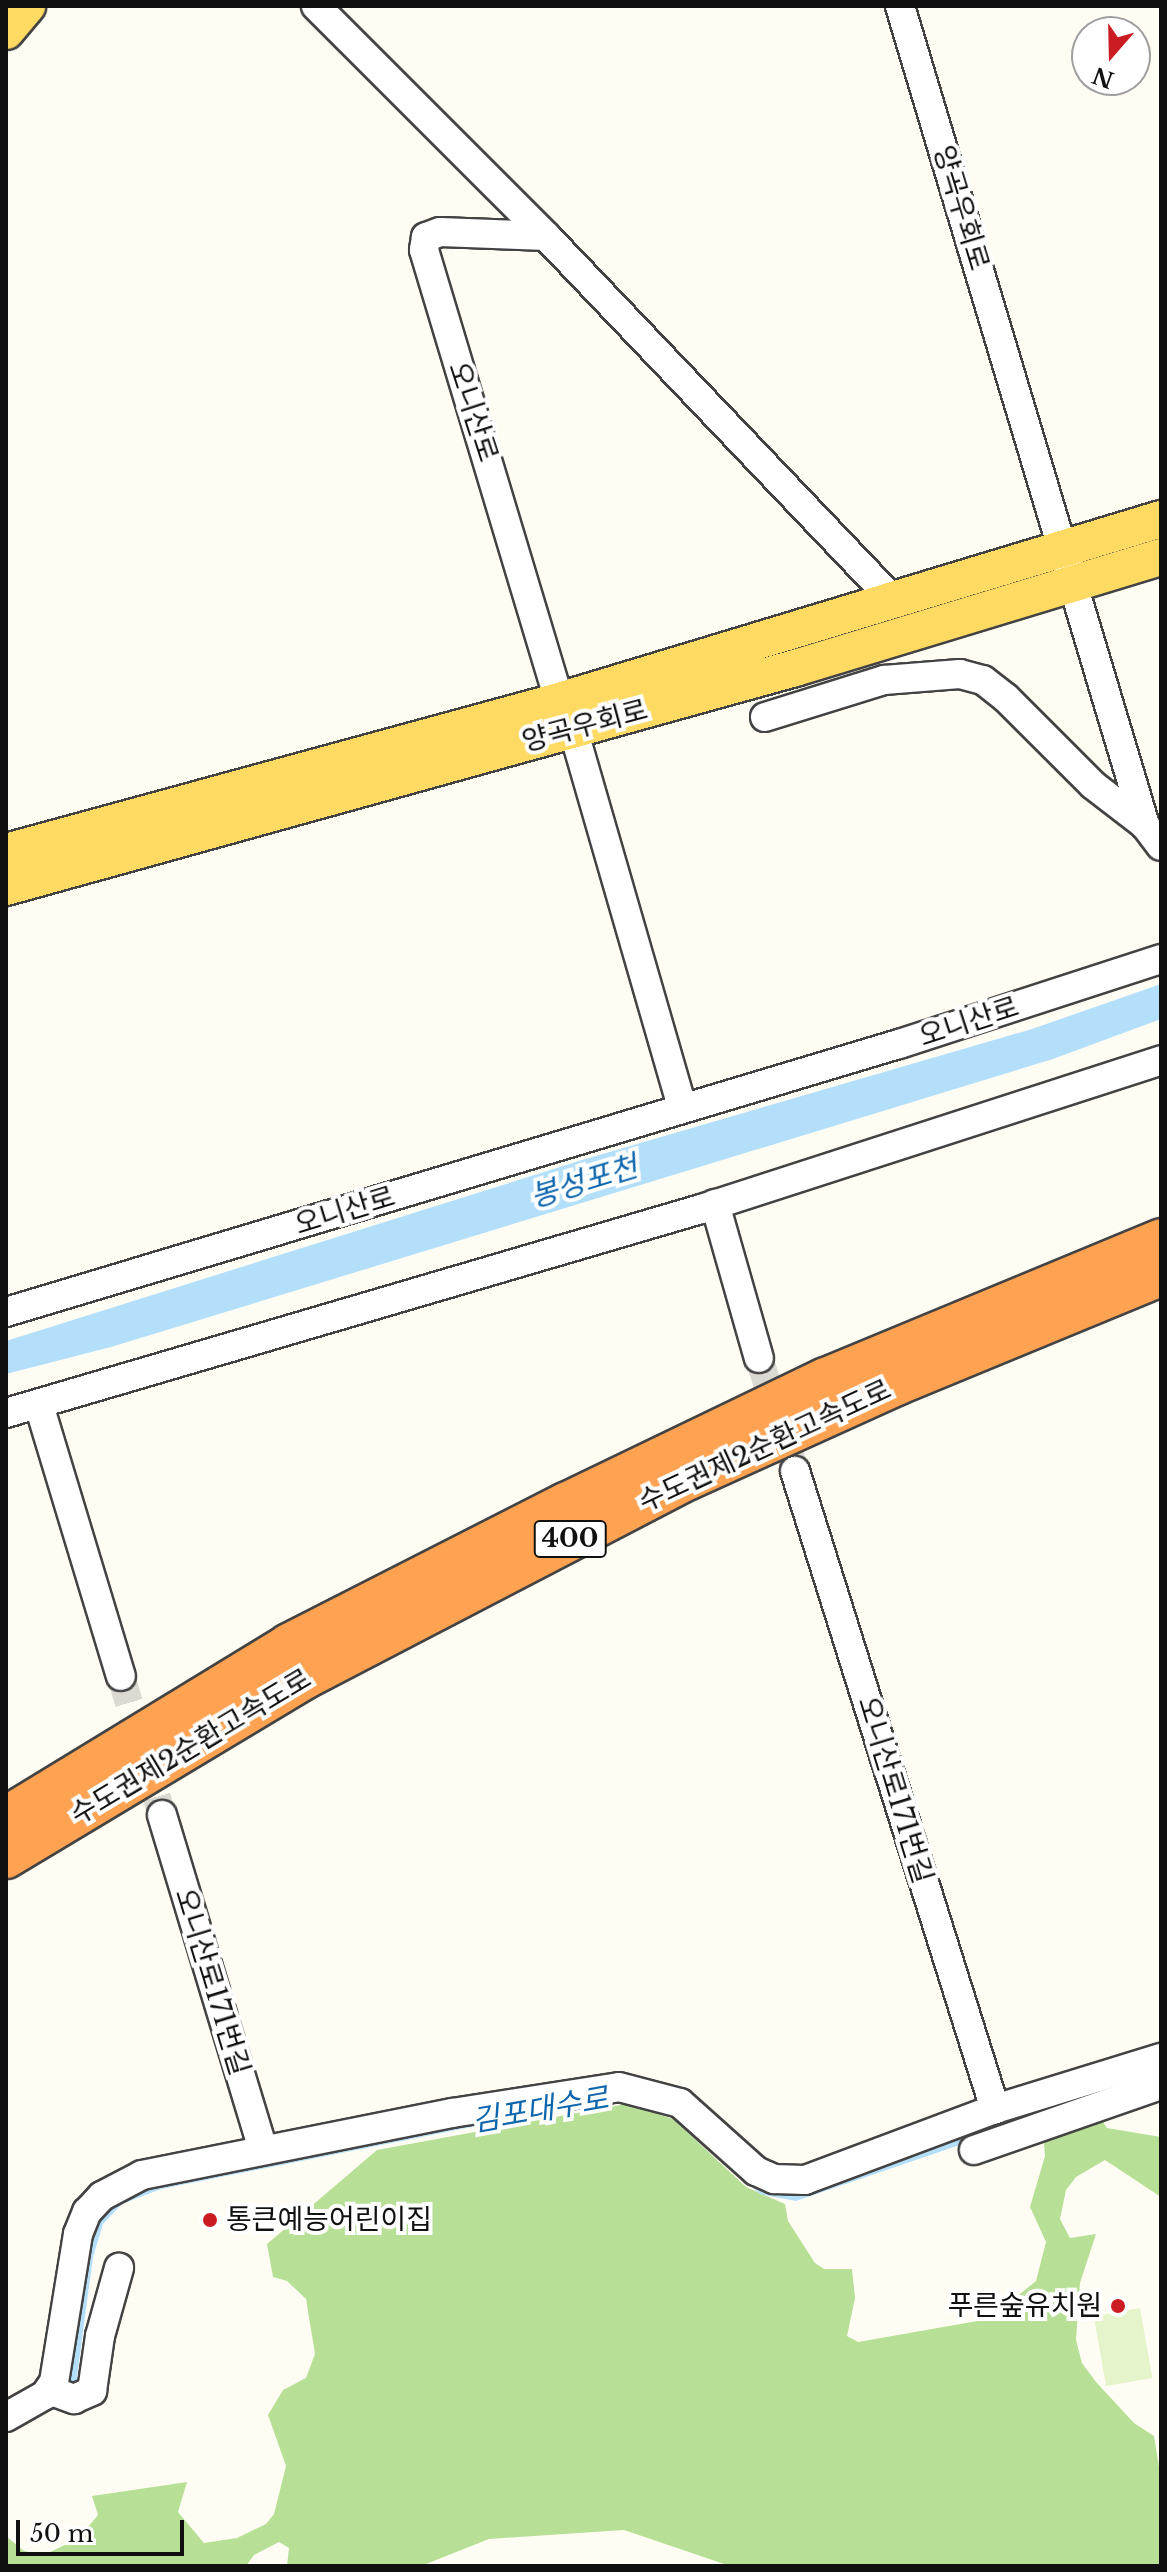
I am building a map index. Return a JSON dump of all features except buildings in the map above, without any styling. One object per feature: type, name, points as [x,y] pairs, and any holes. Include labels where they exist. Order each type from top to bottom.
[{"type":"highway","name":"수도권제2순환고속도로","points":[[6,1818],[289,1645],[566,1504],[826,1379],[1161,1240]]},
{"type":"highway","name":"수도권제2순환고속도로","points":[[6,1857],[304,1678],[689,1478],[896,1384],[1161,1275]]},
{"type":"main road","points":[[6,31],[27,6]]},
{"type":"main road","name":"양곡우회로","points":[[15,886],[566,715],[894,601],[1161,519]]},
{"type":"main road","name":"양곡우회로","points":[[6,852],[566,715],[1075,584],[1161,557]]},
{"type":"main road","points":[[6,840],[58,838]]},
{"type":"street","points":[[316,6],[546,236],[894,601]]},
{"type":"street","name":"양곡우회로","points":[[900,6],[1064,548]]},
{"type":"street","name":"오니산로","points":[[546,236],[440,232],[426,237],[424,250],[682,1106]]},
{"type":"street","points":[[1064,548],[1153,835]]},
{"type":"street","points":[[765,717],[884,680],[960,674],[983,680],[1006,698],[1093,785],[1153,835]]},
{"type":"street","name":"오니산로","points":[[6,1312],[682,1106],[899,1044],[1161,959]]},
{"type":"street","points":[[6,1413],[715,1204],[1161,1060]]},
{"type":"street","points":[[715,1204],[759,1358]]},
{"type":"street","points":[[39,1405],[121,1676]]},
{"type":"street","name":"오니산로171번길","points":[[795,1471],[995,2109]]},
{"type":"street","name":"오니산로171번길","points":[[162,1815],[263,2149]]},
{"type":"street","points":[[6,2417],[49,2390],[78,2234],[87,2212],[120,2184],[142,2175],[263,2149],[619,2087],[680,2103],[756,2171],[774,2179],[805,2180],[995,2109],[1161,2058]]},
{"type":"street","points":[[974,2150],[1161,2085]]},
{"type":"street","points":[[49,2390],[74,2399],[92,2391],[100,2336],[119,2268]]},
{"type":"green space","points":[[626,2104],[673,2119],[746,2187],[785,2204],[788,2221],[815,2263],[824,2269],[852,2269],[855,2298],[847,2336],[858,2342],[989,2319],[1036,2281],[1046,2242],[1030,2207],[1045,2156],[1043,2132],[1096,2111],[1107,2128],[1161,2137],[1161,2197],[1105,2160],[1076,2177],[1066,2190],[1060,2219],[1070,2238],[1096,2234],[1080,2283],[1076,2340],[1082,2363],[1096,2382],[1134,2423],[1154,2436],[1161,2479],[1161,2566],[730,2566],[624,2530],[489,2539],[421,2566],[287,2566],[289,2548],[279,2542],[254,2555],[246,2566],[6,2566],[6,2536],[24,2551],[44,2555],[79,2538],[98,2515],[92,2496],[187,2482],[178,2512],[204,2543],[237,2538],[266,2524],[274,2514],[286,2466],[268,2415],[283,2390],[306,2378],[315,2354],[306,2299],[287,2281],[273,2277],[267,2244],[377,2150]]},
{"type":"green space","points":[[1140,2308],[1152,2378],[1106,2386],[1094,2316]]},
{"type":"water","name":"봉성포천","points":[[1161,984],[1161,1019],[1053,1059],[111,1347],[6,1374],[6,1341],[582,1160],[1032,1029]]},
{"type":"water","points":[[1161,2076],[796,2201],[760,2194],[675,2118],[626,2102],[551,2111],[161,2189],[122,2204],[103,2224],[93,2257],[76,2384],[63,2381],[81,2246],[119,2190],[371,2133],[649,2096],[762,2185],[1094,2086]]},
{"type":"tunnel","points":[[759,1358],[795,1471]]},
{"type":"tunnel","points":[[121,1676],[162,1815]]},
{"type":"place","name":"통큰예능어린이집","points":[[210,2220]]},
{"type":"place","name":"푸른숲유치원","points":[[1118,2306]]},
{"type":"water label","name":"김포대수로","points":[[540,2110]]}]
